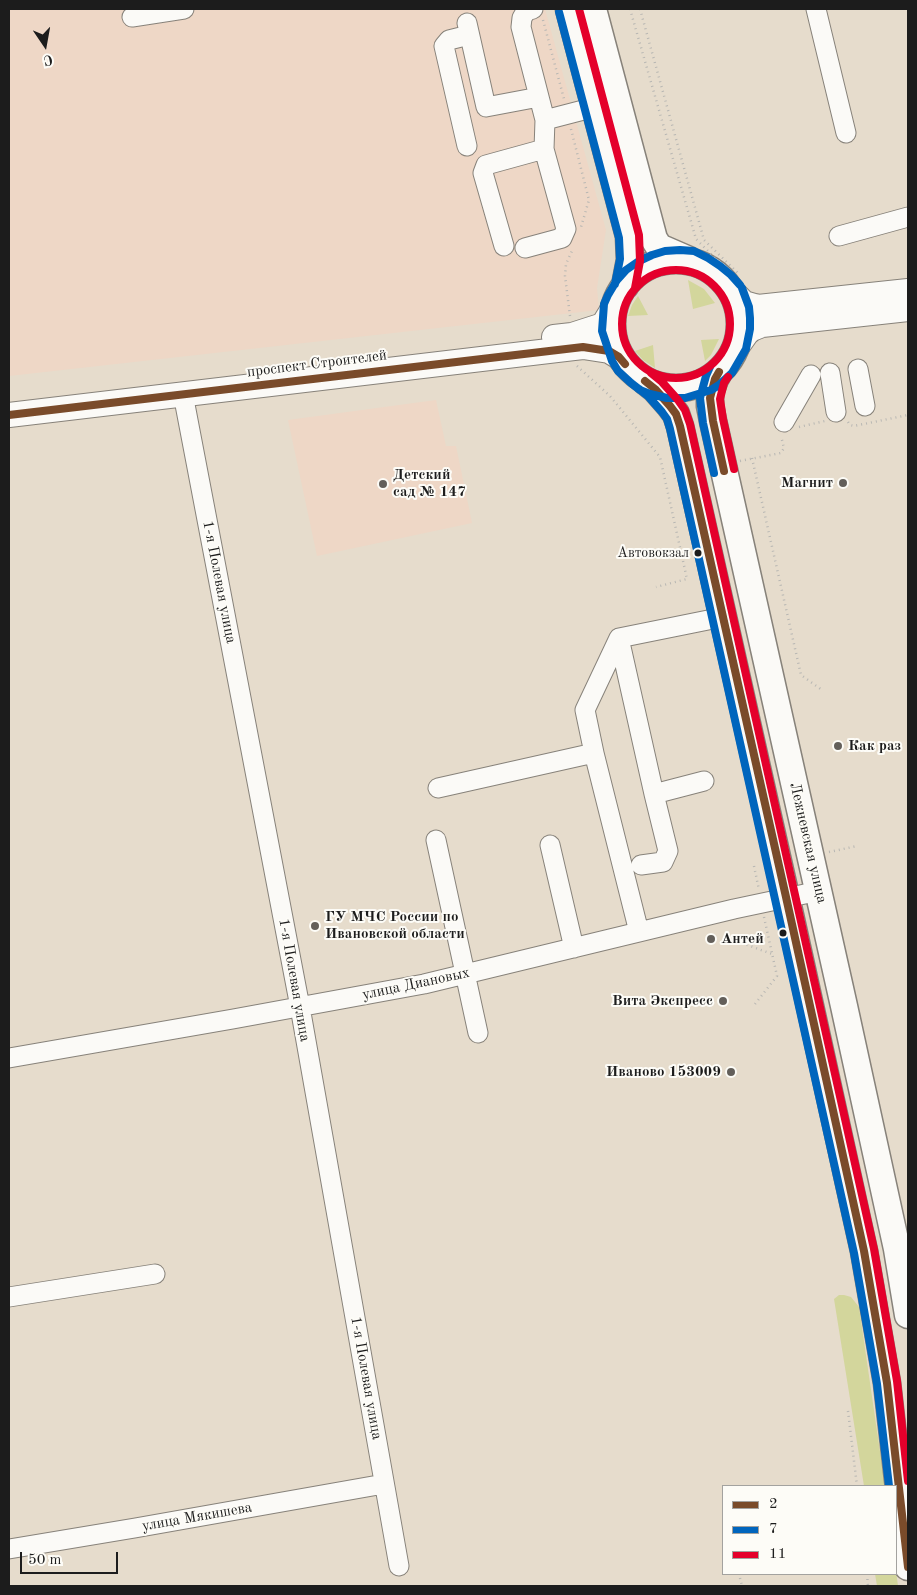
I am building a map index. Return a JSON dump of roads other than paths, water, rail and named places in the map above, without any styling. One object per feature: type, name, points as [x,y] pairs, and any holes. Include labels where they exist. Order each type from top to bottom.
[{"type":"highway","points":[[569,9],[629,236],[630,260],[612,322],[614,339],[616,348],[625,364],[664,399],[678,420],[723,617],[774,900],[864,1251],[887,1383],[908,1567]]},
{"type":"highway","points":[[593,9],[654,239],[659,246],[692,261],[714,274],[737,283],[740,328],[736,346],[726,363],[699,384],[684,388],[668,388],[645,381]]},
{"type":"highway","points":[[620,296],[633,277],[655,264],[680,260],[692,261]]},
{"type":"highway","name":"Лежневская улица","points":[[726,363],[715,379],[710,392],[712,421],[902,1257],[908,1315]]},
{"type":"main road","points":[[737,283],[744,303],[758,307],[908,291]]},
{"type":"main road","name":"проспект Строителей","points":[[9,415],[182,387],[572,334],[603,326],[620,296]]},
{"type":"main road","points":[[726,363],[747,334],[762,325],[908,309]]},
{"type":"main road","name":"проспект Строителей","points":[[9,401],[182,387],[583,347],[609,351],[619,357],[625,364]]},
{"type":"street","points":[[132,17],[184,9]]},
{"type":"street","points":[[525,248],[562,238],[566,229],[544,149],[545,120],[520,27],[526,11],[533,9]]},
{"type":"street","points":[[816,9],[846,133]]},
{"type":"street","points":[[467,146],[444,46],[449,40],[468,29],[486,107]]},
{"type":"street","points":[[459,113],[539,96]]},
{"type":"street","points":[[545,120],[595,106]]},
{"type":"street","points":[[504,246],[483,173],[486,165],[544,149]]},
{"type":"street","points":[[839,236],[908,217]]},
{"type":"street","points":[[858,369],[865,406]]},
{"type":"street","points":[[830,373],[838,417]]},
{"type":"street","points":[[786,428],[811,375]]},
{"type":"street","name":"1-я Полевая улица","points":[[182,387],[300,1007],[399,1566]]},
{"type":"street","points":[[619,638],[723,617]]},
{"type":"street","points":[[619,638],[585,710],[639,932]]},
{"type":"street","points":[[619,638],[668,851],[663,862],[641,865]]},
{"type":"street","points":[[438,788],[594,753]]},
{"type":"street","points":[[654,794],[704,781]]},
{"type":"street","points":[[436,840],[478,1033]]},
{"type":"street","points":[[550,845],[574,948]]},
{"type":"street","name":"улица Диановых","points":[[9,1058],[424,984],[774,900],[819,891]]},
{"type":"street","points":[[864,1251],[902,1257]]},
{"type":"street","points":[[870,1283],[902,1257]]},
{"type":"street","points":[[9,1296],[155,1274]]},
{"type":"street","name":"улица Мякишева","points":[[9,1549],[384,1484]]},
{"type":"place","name":"Магнит","points":[[843,483]]},
{"type":"place","name":"Детский сад № 147","points":[[383,484]]},
{"type":"place","name":"Автовокзал","points":[[698,553]]},
{"type":"place","name":"Как раз","points":[[838,746]]},
{"type":"place","name":"ГУ МЧС России по Ивановской области","points":[[315,926]]},
{"type":"place","name":"Антей","points":[[711,939]]},
{"type":"place","name":"Вита Экспресс","points":[[723,1001]]},
{"type":"place","name":"Иваново 153009","points":[[731,1072]]}]
